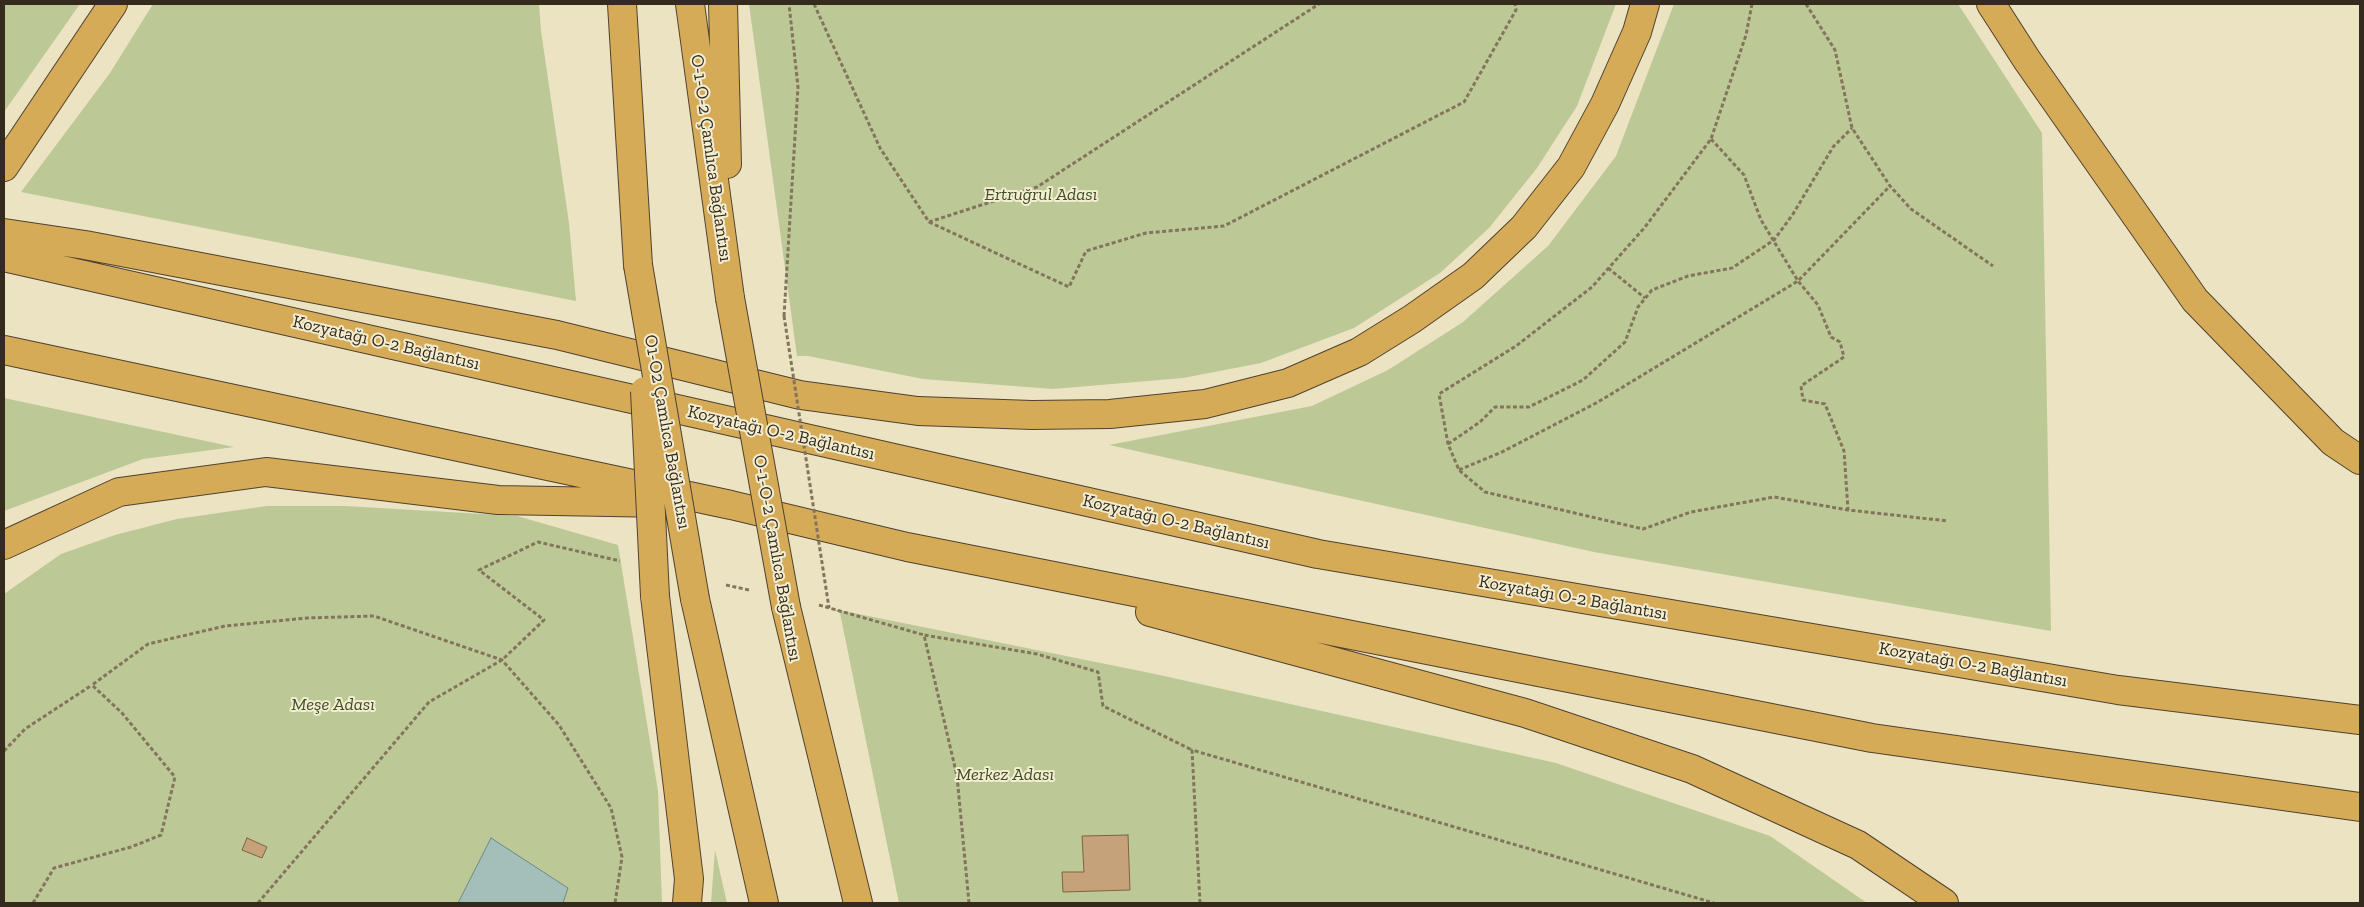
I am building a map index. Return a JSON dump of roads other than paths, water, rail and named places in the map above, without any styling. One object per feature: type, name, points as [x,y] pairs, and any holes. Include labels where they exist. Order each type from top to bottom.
[{"type":"highway","points":[[4,167],[113,4]]},
{"type":"highway","points":[[622,4],[655,596],[689,879],[687,903]]},
{"type":"highway","name":"O-1-O-2 Çamlıca Bağlantısı","points":[[690,4],[730,298],[839,903]]},
{"type":"highway","points":[[723,4],[730,298]]},
{"type":"highway","points":[[4,233],[85,245],[557,335],[800,394],[918,411],[1032,416],[1110,414],[1205,404],[1288,383],[1359,352],[1412,319],[1473,276],[1524,227],[1571,167],[1605,104],[1637,32],[1645,4]]},
{"type":"highway","points":[[1991,4],[2027,60],[2195,300],[2333,442],[2360,460]]},
{"type":"highway","name":"Kozyatağı O-2 Bağlantısı","points":[[4,257],[1318,554],[2118,690],[2360,720]]},
{"type":"highway","name":"O1-O2 Çamlıca Bağlantısı","points":[[638,265],[695,600],[764,903]]},
{"type":"highway","points":[[4,350],[731,505],[907,547],[1525,713],[1692,769],[1858,845],[1944,903]]},
{"type":"highway","points":[[4,545],[119,492],[266,472],[498,500],[731,505]]},
{"type":"highway","points":[[907,547],[1872,738],[2360,807]]},
{"type":"highway","points":[[786,608],[858,903]]},
{"type":"water","points":[[491,838],[568,888],[563,903],[458,903]]},
{"type":"park label","name":"Ertruğrul Adası","points":[[1041,195]]},
{"type":"park label","name":"Meşe Adası","points":[[333,705]]},
{"type":"park label","name":"Merkez Adası","points":[[1005,775]]}]
